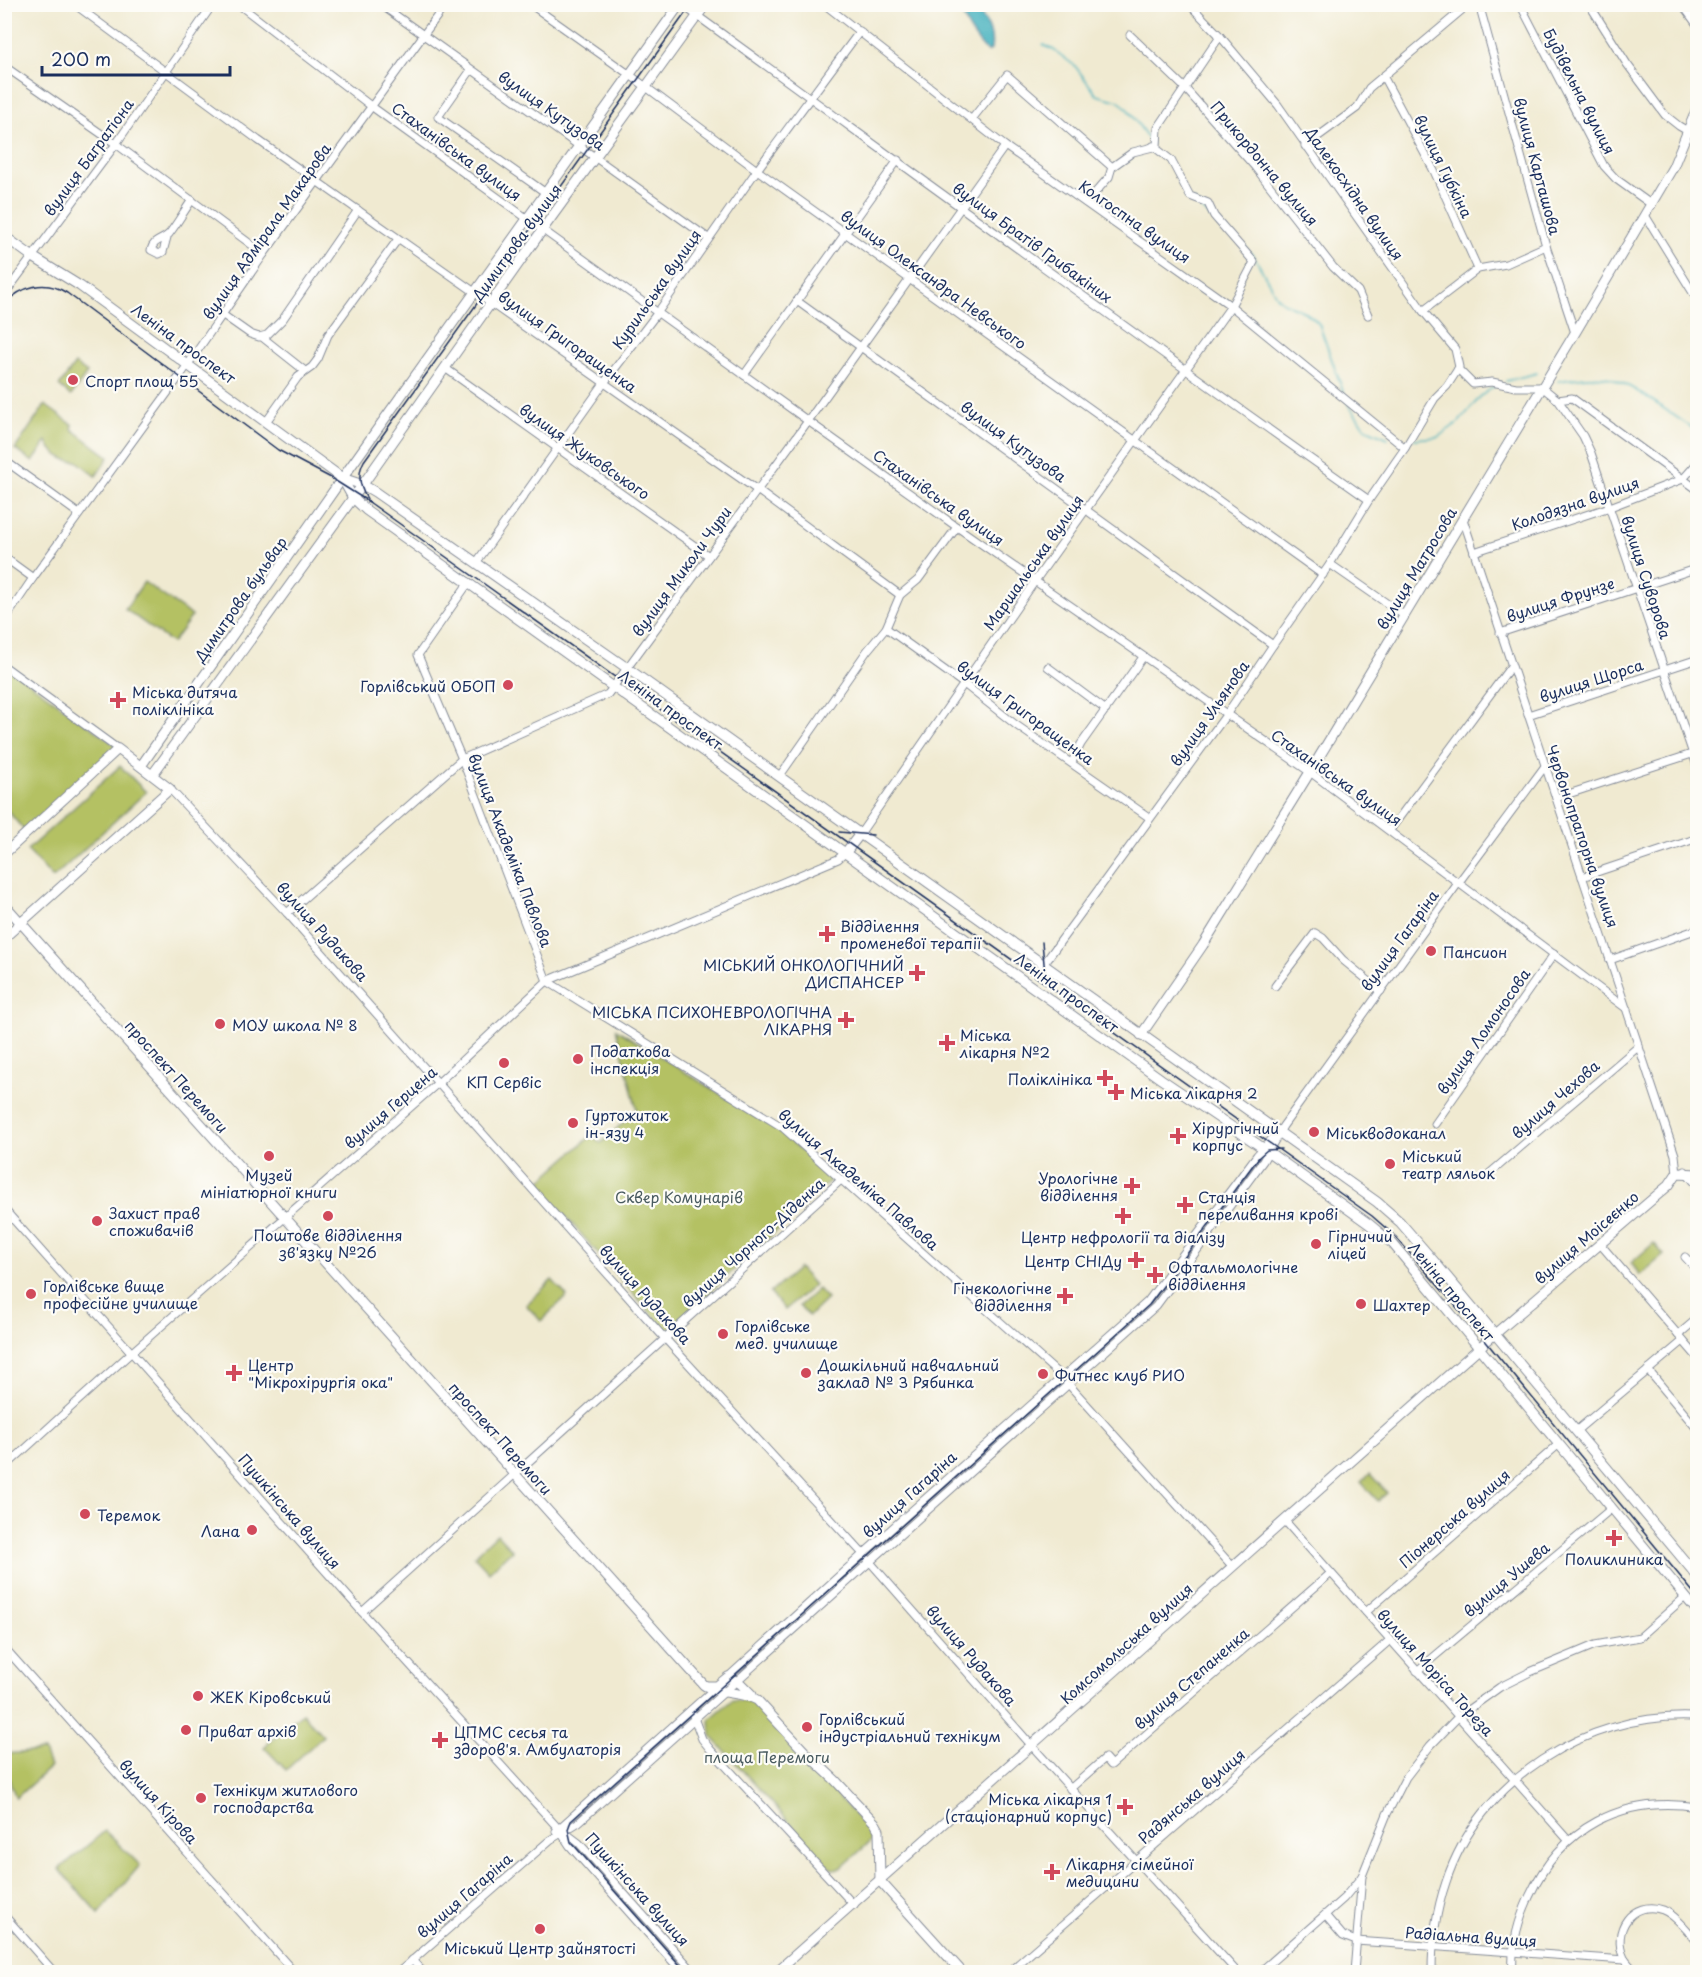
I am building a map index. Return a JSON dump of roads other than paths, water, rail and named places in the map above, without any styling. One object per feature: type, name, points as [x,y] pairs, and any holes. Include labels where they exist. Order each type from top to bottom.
[{"type":"main road","name":"Димитрова вулиця","points":[[342,478],[680,4]]},
{"type":"main road","name":"Димитрова вулиця","points":[[353,498],[543,229],[706,4]]},
{"type":"main road","name":"вулиця Матросова","points":[[1141,1035],[1203,945],[1310,772],[1652,205],[1693,134],[1698,106]]},
{"type":"main road","name":"Леніна проспект","points":[[4,236],[80,286],[342,478],[363,485],[627,668],[1377,1202],[1400,1222],[1698,1577]]},
{"type":"main road","name":"Леніна проспект","points":[[342,478],[353,498],[366,510],[1161,1079],[1269,1152],[1369,1224],[1392,1244],[1698,1612]]},
{"type":"main road","name":"Димитрова бульвар","points":[[141,766],[342,478]]},
{"type":"main road","name":"Димитрова бульвар","points":[[153,774],[353,498]]},
{"type":"main road","name":"вулиця Рудакова","points":[[118,749],[170,789]]},
{"type":"main road","points":[[4,854],[118,749]]},
{"type":"main road","points":[[4,938],[170,789]]},
{"type":"main road","points":[[846,852],[860,834]]},
{"type":"main road","name":"проспект Перемоги","points":[[4,904],[514,1474],[714,1689]]},
{"type":"main road","points":[[1677,1173],[1693,1174]]},
{"type":"main road","name":"вулиця Моісеєнко","points":[[1494,1335],[1601,1245],[1673,1181],[1677,1173]]},
{"type":"main road","name":"Комсомольська вулиця","points":[[776,1972],[1494,1335]]},
{"type":"main road","points":[[732,1679],[757,1700],[875,1823],[880,1838],[880,1881],[963,1972]]},
{"type":"main road","name":"вулиця Гагаріна","points":[[714,1689],[732,1679]]},
{"type":"main road","points":[[714,1689],[744,1694],[757,1700]]},
{"type":"street","name":"вулиця Григоращенка","points":[[74,4],[317,181],[757,490],[900,595]]},
{"type":"street","name":"вулиця Багратіона","points":[[4,295],[116,144],[213,4]]},
{"type":"street","name":"Стаханівська вулиця","points":[[238,4],[371,106],[808,421],[1226,716],[1310,772],[1627,1009]]},
{"type":"street","name":"вулиця Кутузова","points":[[380,4],[708,238]]},
{"type":"street","name":"вулиця Адмірала Макарова","points":[[4,621],[223,315],[264,254],[446,4]]},
{"type":"street","name":"вулиця Олександра Невського","points":[[530,4],[757,170],[1323,575]]},
{"type":"street","name":"вулиця Братів Грибакіних","points":[[680,4],[898,160],[1185,371],[1369,500]]},
{"type":"street","name":"Колгоспна вулиця","points":[[824,4],[1005,146],[1231,306],[1405,448]]},
{"type":"street","points":[[1305,146],[1357,108],[1369,88],[1469,4]]},
{"type":"street","name":"вулиця Карташова","points":[[1479,4],[1546,246],[1575,333]]},
{"type":"street","name":"Будівельна вулиця","points":[[1520,4],[1604,166],[1616,179],[1652,205]]},
{"type":"street","points":[[1588,4],[1627,64],[1665,115],[1693,134]]},
{"type":"street","points":[[1682,4],[1698,26]]},
{"type":"street","name":"Далекосхідна вулиця","points":[[1191,5],[1278,105],[1423,311],[1455,349],[1458,369]]},
{"type":"street","name":"Курильська вулиця","points":[[476,563],[604,383],[658,312],[757,170],[860,31]]},
{"type":"street","name":"Прикордонна вулиця","points":[[1130,35],[1184,87],[1255,167],[1333,267],[1358,291],[1368,315]]},
{"type":"street","points":[[1086,204],[1109,177],[1112,167],[1133,152],[1157,146],[1158,128],[1220,36]]},
{"type":"street","points":[[4,66],[116,144],[264,254]]},
{"type":"street","points":[[471,70],[438,117],[546,193]]},
{"type":"street","points":[[972,119],[1007,75],[1112,167]]},
{"type":"street","name":"вулиця Губкіна","points":[[1383,76],[1434,171],[1478,269]]},
{"type":"street","name":"вулиця Миколи Чури","points":[[287,913],[462,759],[608,694],[808,421],[1005,146]]},
{"type":"street","name":"Маршальська вулиця","points":[[860,834],[1035,581],[1231,306],[1254,262],[1214,216],[1208,203],[1190,196],[1171,160],[1154,146]]},
{"type":"street","points":[[744,375],[898,160]]},
{"type":"street","points":[[167,237],[192,200]]},
{"type":"street","points":[[262,337],[283,319],[358,210]]},
{"type":"street","points":[[1645,215],[1698,301]]},
{"type":"street","points":[[266,422],[298,377],[312,368],[328,335],[398,238]]},
{"type":"street","points":[[1423,311],[1478,269],[1506,264],[1546,246]]},
{"type":"street","name":"вулиця Кутузова","points":[[797,301],[1273,645]]},
{"type":"street","points":[[223,315],[250,334],[262,337],[305,371]]},
{"type":"street","name":"вулиця Жуковського","points":[[445,368],[709,556]]},
{"type":"street","points":[[1405,448],[1435,398],[1447,386],[1458,369],[1473,384],[1492,382],[1516,387],[1542,387],[1558,400],[1572,398],[1698,490]]},
{"type":"street","name":"вулиця Суворова","points":[[1558,400],[1587,442],[1664,670],[1695,753],[1698,768]]},
{"type":"street","name":"вулиця Ульянова","points":[[1043,965],[1226,716],[1323,575],[1369,500],[1405,448]]},
{"type":"street","points":[[4,460],[79,514]]},
{"type":"street","points":[[1683,479],[1698,462]]},
{"type":"street","name":"Колодязна вулиця","points":[[1474,552],[1610,507],[1683,479]]},
{"type":"street","name":"Червонопрапорна вулиця","points":[[1463,519],[1627,1009],[1677,1162],[1677,1173]]},
{"type":"street","points":[[779,777],[867,651],[886,628],[900,595],[918,580],[957,527]]},
{"type":"street","points":[[4,557],[33,578]]},
{"type":"street","points":[[1330,564],[1405,616]]},
{"type":"street","name":"вулиця Фрунзе","points":[[1500,633],[1698,568]]},
{"type":"street","name":"вулиця Академіка Павлова","points":[[469,582],[418,655],[462,759],[548,981],[782,1127],[1062,1377],[1233,1567]]},
{"type":"street","name":"вулиця Григоращенка","points":[[886,628],[1016,725],[1150,818]]},
{"type":"street","points":[[1072,762],[1143,657]]},
{"type":"street","name":"вулиця Щорса","points":[[1528,715],[1698,659]]},
{"type":"street","name":"вулиця Рудакова","points":[[4,666],[118,749]]},
{"type":"street","points":[[1389,830],[1511,666]]},
{"type":"street","points":[[1048,668],[1106,710]]},
{"type":"street","points":[[1556,798],[1695,753]]},
{"type":"street","name":"вулиця Гагаріна","points":[[732,1679],[870,1562],[1156,1306],[1263,1161],[1279,1132],[1545,766]]},
{"type":"street","name":"вулиця Рудакова","points":[[170,789],[287,913],[666,1339],[863,1554],[1070,1789],[1237,1972]]},
{"type":"street","points":[[1582,877],[1698,838]]},
{"type":"street","name":"вулиця Герцена","points":[[4,1468],[132,1352],[439,1082],[548,981],[838,859],[846,852]]},
{"type":"street","points":[[1610,960],[1698,929]]},
{"type":"street","points":[[1275,986],[1315,933],[1381,991]]},
{"type":"street","name":"вулиця Ломоносова","points":[[1435,1124],[1554,954]]},
{"type":"street","points":[[1604,992],[1615,993],[1619,985]]},
{"type":"street","name":"вулиця Чехова","points":[[1489,1174],[1639,1046]]},
{"type":"street","name":"вулиця Гагаріна","points":[[732,1679],[863,1554],[1154,1295],[1269,1152]]},
{"type":"street","name":"Червонопрапорна вулиця","points":[[1677,1162],[1693,1174],[1698,1186]]},
{"type":"street","name":"вулиця Чорного-Діденка","points":[[362,1612],[841,1180]]},
{"type":"street","name":"Пушкінська вулиця","points":[[4,1209],[362,1612],[561,1831],[682,1972]]},
{"type":"street","points":[[1601,1245],[1698,1358]]},
{"type":"street","points":[[1684,1257],[1698,1271]]},
{"type":"street","points":[[1576,1431],[1648,1370],[1698,1318]]},
{"type":"street","points":[[1648,1370],[1698,1430]]},
{"type":"street","name":"Піонерська вулиця","points":[[1366,1612],[1559,1444]]},
{"type":"street","name":"вулиця Ушева","points":[[1417,1671],[1612,1508]]},
{"type":"street","name":"вулиця Моріса Тореза","points":[[1285,1521],[1568,1840]]},
{"type":"street","name":"вулиця Степаненка","points":[[1070,1789],[1105,1758],[1111,1765],[1331,1573]]},
{"type":"street","points":[[1354,1972],[1362,1876],[1378,1834],[1406,1777],[1430,1746],[1458,1717],[1500,1687],[1595,1645],[1640,1637],[1685,1597]]},
{"type":"street","name":"Радянська вулиця","points":[[1009,1972],[1390,1640]]},
{"type":"street","name":"вулиця Кірова","points":[[4,1647],[294,1972]]},
{"type":"street","name":"вулиця Гагаріна","points":[[399,1972],[561,1831],[714,1689]]},
{"type":"street","name":"вулиця Гагаріна","points":[[561,1831],[579,1822],[694,1718],[714,1689]]},
{"type":"street","points":[[692,1710],[702,1739],[710,1749],[854,1905]]},
{"type":"street","points":[[1432,1972],[1432,1946],[1438,1907],[1446,1880],[1459,1851],[1478,1821],[1514,1780],[1546,1758],[1594,1733],[1652,1717],[1692,1717]]},
{"type":"street","points":[[1514,1972],[1516,1930],[1531,1894],[1551,1859],[1568,1840],[1600,1819],[1631,1808],[1662,1804],[1698,1807]]},
{"type":"street","points":[[579,1822],[576,1835],[579,1843]]},
{"type":"street","name":"Пушкінська вулиця","points":[[561,1831],[579,1843],[694,1972]]},
{"type":"street","points":[[1260,1972],[1344,1899],[1362,1876]]},
{"type":"street","points":[[1636,1972],[1625,1960],[1620,1938],[1621,1928],[1631,1914],[1643,1909],[1653,1909],[1669,1914],[1698,1942]]},
{"type":"street","points":[[4,1915],[54,1972]]},
{"type":"street","points":[[1325,1915],[1343,1936],[1356,1941]]},
{"type":"street","name":"Радіальна вулиця","points":[[1356,1941],[1625,1960]]},
{"type":"street","points":[[412,1960],[423,1972]]},
{"type":"water","points":[[960,5],[975,5],[990,31],[991,50],[987,52],[974,36],[966,24]]},
{"type":"waterway","points":[[1043,45],[1054,50],[1075,66],[1097,95],[1118,101],[1126,107],[1152,144]]},
{"type":"waterway","points":[[1193,200],[1211,218]]},
{"type":"waterway","points":[[1242,244],[1255,258],[1277,297],[1308,314],[1319,324],[1344,394]]},
{"type":"waterway","points":[[1506,381],[1537,373]]},
{"type":"waterway","points":[[1558,381],[1593,376],[1614,379],[1665,409],[1698,432]]},
{"type":"waterway","points":[[1414,439],[1438,437],[1459,422],[1481,396],[1496,385]]},
{"type":"waterway","points":[[1348,404],[1365,428],[1388,438]]},
{"type":"tram line","points":[[367,499],[360,480],[360,471],[364,461],[692,4]]},
{"type":"tram line","points":[[4,304],[18,293],[34,286],[50,286],[67,293],[278,450],[331,478],[369,502],[1372,1216],[1396,1237],[1478,1332],[1698,1598]]},
{"type":"tram line","points":[[839,832],[873,835]]},
{"type":"tram line","points":[[1042,942],[1045,974],[1052,985]]},
{"type":"tram line","points":[[686,1972],[571,1842],[568,1829],[571,1821],[1149,1305],[1259,1157],[1267,1150],[1281,1149]]},
{"type":"place","name":"Спорт площ 55","points":[[73,380]]},
{"type":"place","name":"Горлівський ОБОП","points":[[508,685]]},
{"type":"place","name":"Міська дитяча поліклініка","points":[[118,700]]},
{"type":"place","name":"Відділення променевої терапії","points":[[827,934]]},
{"type":"place","name":"Пансион","points":[[1431,951]]},
{"type":"place","name":"МІСЬКИЙ ОНКОЛОГІЧНИЙ ДИСПАНСЕР","points":[[917,973]]},
{"type":"place","name":"МІСЬКА ПСИХОНЕВРОЛОГІЧНА ЛІКАРНЯ","points":[[846,1020]]},
{"type":"place","name":"МОУ школа № 8","points":[[220,1024]]},
{"type":"place","name":"Міська лікарня №2","points":[[947,1043]]},
{"type":"place","name":"Податкова інспекція","points":[[578,1059]]},
{"type":"place","name":"КП Сервіс","points":[[504,1063]]},
{"type":"place","name":"Поліклініка","points":[[1105,1078]]},
{"type":"place","name":"Міська лікарня 2","points":[[1116,1092]]},
{"type":"place","name":"Гуртожиток ін-язу 4","points":[[573,1123]]},
{"type":"place","name":"Міськводоканал","points":[[1314,1132]]},
{"type":"place","name":"Хірургічний корпус","points":[[1178,1136]]},
{"type":"place","name":"Музей мініатюрної книги","points":[[269,1156]]},
{"type":"place","name":"Міський театр ляльок","points":[[1390,1164]]},
{"type":"place","name":"Урологічне відділення","points":[[1132,1186]]},
{"type":"place","name":"Станція переливання крові","points":[[1185,1205]]},
{"type":"place","name":"Поштове відділення зв'язку №26","points":[[328,1216]]},
{"type":"place","name":"Центр нефрології та діалізу","points":[[1123,1216]]},
{"type":"place","name":"Захист прав споживачів","points":[[97,1221]]},
{"type":"place","name":"Гірничий ліцей","points":[[1316,1244]]},
{"type":"place","name":"Центр СНІДу","points":[[1136,1260]]},
{"type":"place","name":"Офтальмологічне відділення","points":[[1155,1275]]},
{"type":"place","name":"Горлівське вище професійне училище","points":[[31,1294]]},
{"type":"place","name":"Гінекологічне відділення","points":[[1065,1296]]},
{"type":"place","name":"Шахтер","points":[[1361,1304]]},
{"type":"place","name":"Горлівське мед. училище","points":[[723,1334]]},
{"type":"place","name":"Центр \"Мікрохірургія ока\"","points":[[234,1373]]},
{"type":"place","name":"Дошкільний навчальний заклад № 3 Рябинка","points":[[806,1373]]},
{"type":"place","name":"Фитнес клуб РИО","points":[[1043,1374]]},
{"type":"place","name":"Теремок","points":[[85,1514]]},
{"type":"place","name":"Лана","points":[[252,1530]]},
{"type":"place","name":"Поликлиника","points":[[1614,1538]]},
{"type":"place","name":"ЖЕК Кіровський","points":[[198,1696]]},
{"type":"place","name":"Горлівський індустріальний технікум","points":[[807,1727]]},
{"type":"place","name":"Приват архів","points":[[186,1730]]},
{"type":"place","name":"ЦПМС сесья та здоров'я. Амбулаторія","points":[[440,1740]]},
{"type":"place","name":"Технікум житлового господарства","points":[[201,1798]]},
{"type":"place","name":"Міська лікарня 1 (стаціонарний корпус)","points":[[1125,1807]]},
{"type":"place","name":"Лікарня сімейної медицини","points":[[1052,1872]]},
{"type":"place","name":"Міський Центр зайнятості","points":[[540,1929]]},
{"type":"park label","name":"Сквер Комунарів","points":[[679,1196]]},
{"type":"park label","name":"площа Перемоги","points":[[767,1756]]}]
